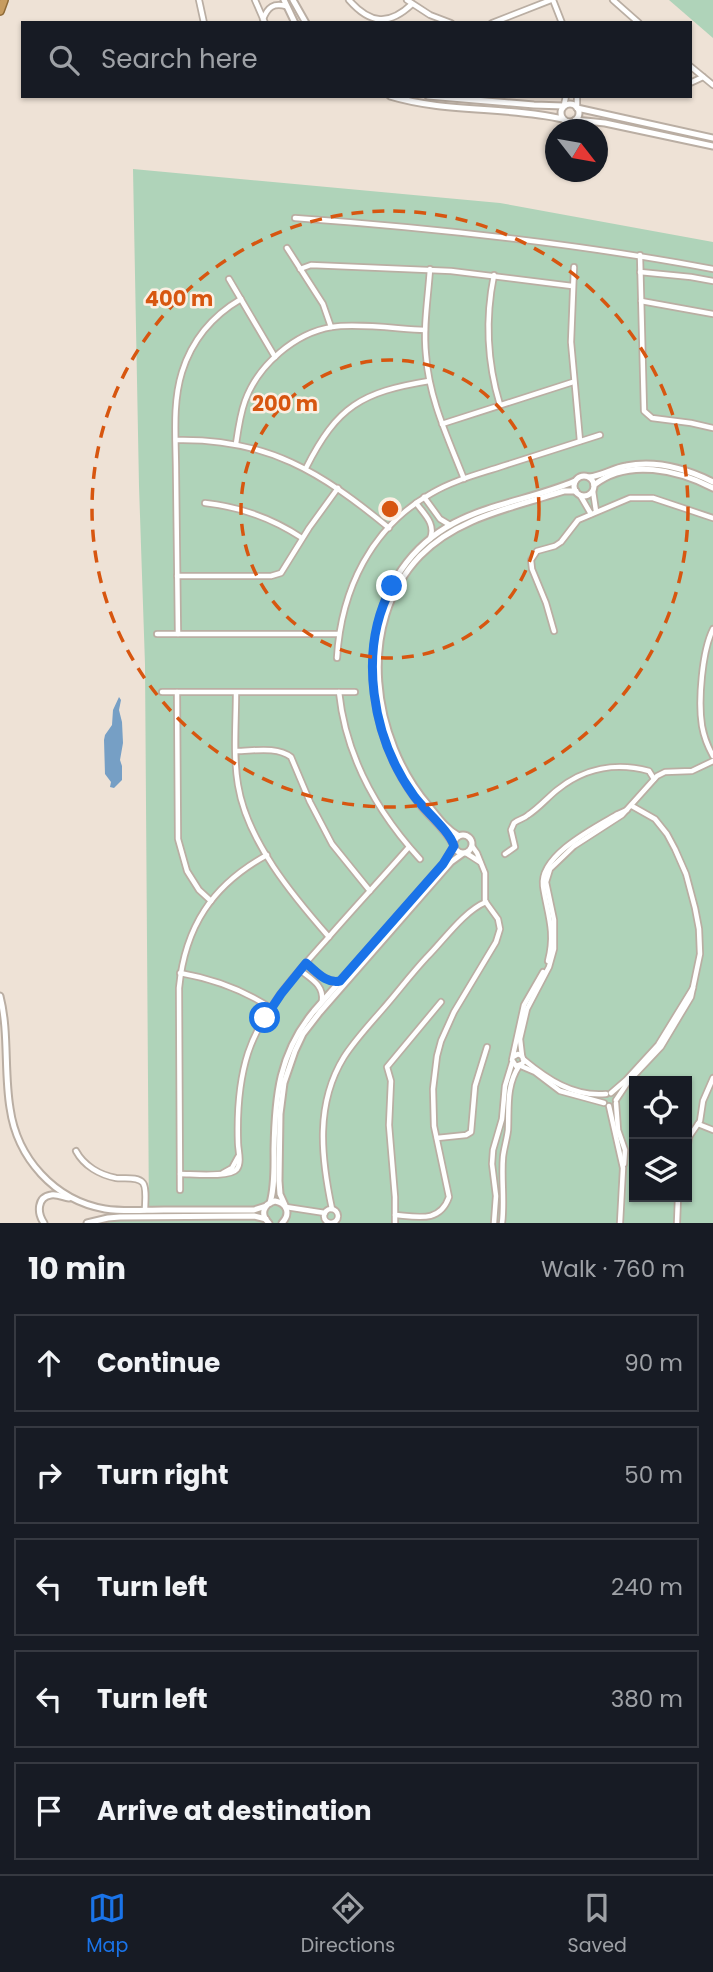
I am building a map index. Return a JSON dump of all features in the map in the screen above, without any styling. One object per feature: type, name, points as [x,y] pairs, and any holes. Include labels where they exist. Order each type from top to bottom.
[{"type":"highway","points":[[0,11],[4,0]]},
{"type":"street","points":[[199,0],[204,21]]},
{"type":"street","points":[[255,0],[264,21]]},
{"type":"street","points":[[293,0],[305,21]]},
{"type":"street","points":[[349,0],[365,15],[382,20],[399,15],[412,4]]},
{"type":"street","points":[[407,0],[430,15],[446,21]]},
{"type":"street","points":[[499,21],[552,0],[561,21]]},
{"type":"street","points":[[612,0],[637,21]]},
{"type":"street","points":[[264,21],[266,11],[272,5],[285,3],[294,21]]},
{"type":"street","points":[[692,68],[713,85]]},
{"type":"street","points":[[692,82],[703,77]]},
{"type":"street","points":[[399,98],[433,106],[531,113],[563,119],[561,111],[566,98]]},
{"type":"street","points":[[452,98],[534,105],[572,104],[713,138]]},
{"type":"street","points":[[576,119],[579,115],[577,98]]},
{"type":"street","points":[[608,124],[713,146]]},
{"type":"street","points":[[295,218],[468,233],[639,255],[713,269]]},
{"type":"street","points":[[287,248],[326,309],[331,327]]},
{"type":"street","points":[[639,255],[644,411],[652,418],[713,428]]},
{"type":"street","points":[[300,269],[312,265],[430,269],[572,286]]},
{"type":"street","points":[[574,267],[571,332],[573,382],[580,441]]},
{"type":"street","points":[[430,269],[425,330],[429,381],[442,424],[464,479]]},
{"type":"street","points":[[640,272],[713,281]]},
{"type":"street","points":[[494,275],[489,311],[489,346],[500,405]]},
{"type":"street","points":[[229,279],[275,357]]},
{"type":"street","points":[[178,634],[177,391],[188,356],[201,333],[212,320],[241,299]]},
{"type":"street","points":[[641,302],[713,314]]},
{"type":"street","points":[[236,444],[240,416],[257,378],[275,357],[305,336],[331,327],[344,326],[425,330]]},
{"type":"street","points":[[306,468],[325,434],[353,405],[382,390],[429,381]]},
{"type":"street","points":[[442,424],[573,382]]},
{"type":"street","points":[[337,658],[343,610],[366,556],[389,528],[416,503],[464,479],[600,435]]},
{"type":"street","points":[[176,440],[236,444],[271,453],[306,468],[338,488],[389,528]]},
{"type":"street","points":[[480,863],[456,851],[449,836],[415,797],[396,767],[380,724],[374,690],[374,651],[381,611],[397,577],[430,540],[450,525],[469,516],[575,481],[581,476],[596,476],[626,466],[649,464],[678,468],[713,482]]},
{"type":"street","points":[[459,836],[444,825],[413,786],[389,736],[384,714],[379,683],[385,616],[397,588],[413,564],[434,543],[478,518],[564,491],[587,495],[602,480],[620,473],[651,470],[678,474],[713,488]]},
{"type":"street","points":[[589,477],[593,480],[594,513]]},
{"type":"street","points":[[575,481],[578,493],[594,513]]},
{"type":"street","points":[[177,576],[275,575],[284,570],[302,538],[338,488]]},
{"type":"street","points":[[554,631],[531,560],[537,551],[561,542],[575,523],[625,499],[645,496],[713,518]]},
{"type":"street","points":[[424,497],[440,519],[450,525]]},
{"type":"street","points":[[205,503],[251,512],[272,520],[302,538]]},
{"type":"street","points":[[416,503],[432,528],[430,540]]},
{"type":"street","points":[[426,516],[433,511]]},
{"type":"street","points":[[502,1223],[505,1201],[503,1155],[507,1136],[509,1090],[523,1057],[520,1040],[527,1009],[546,973],[554,948],[554,920],[547,884],[549,872],[574,846],[620,817],[654,779],[665,772],[692,771],[713,759],[703,733],[701,707],[704,658],[713,629]]},
{"type":"street","points":[[157,634],[339,634]]},
{"type":"street","points":[[162,692],[355,692]]},
{"type":"street","points":[[177,692],[178,839],[187,871],[199,890],[211,901]]},
{"type":"street","points":[[339,692],[347,737],[375,802],[420,859]]},
{"type":"street","points":[[236,693],[237,781],[250,823],[267,856],[300,904],[329,937]]},
{"type":"street","points":[[236,751],[281,751],[291,757],[328,837],[370,891]]},
{"type":"street","points":[[505,854],[515,847],[511,832],[514,823],[527,817],[554,792],[578,776],[606,767],[621,766],[649,771],[654,779]]},
{"type":"street","points":[[494,1223],[496,1196],[493,1150],[500,1125],[505,1086],[524,1005],[545,969],[550,953],[551,923],[543,883],[545,871],[552,860],[569,845],[629,808],[651,815],[675,849],[686,874],[700,937],[694,987],[658,1045],[632,1076]]},
{"type":"street","points":[[267,1221],[264,1211],[273,1189],[276,1102],[282,1071],[295,1038],[309,1017],[443,864],[455,839],[464,835],[469,837],[486,877],[486,902],[498,919],[500,933],[454,1012],[441,1041],[433,1088],[434,1126],[449,1197],[438,1214],[428,1217],[395,1215]]},
{"type":"street","points":[[283,1223],[287,1215],[279,1181],[280,1114],[286,1075],[299,1042],[320,1012],[451,862],[472,846]]},
{"type":"street","points":[[180,1174],[221,1174],[232,1168],[239,1156],[237,1115],[243,1074],[253,1041],[271,1008],[306,963],[409,847]]},
{"type":"street","points":[[180,1189],[179,988],[186,944],[198,919],[211,901],[233,878],[267,856]]},
{"type":"street","points":[[325,1213],[326,1221],[332,1223],[337,1220],[336,1210],[332,1209],[323,1165],[322,1135],[327,1104],[340,1065],[354,1043],[421,965],[471,911],[486,902]]},
{"type":"street","points":[[306,963],[327,980],[340,981]]},
{"type":"street","points":[[300,970],[320,987],[322,1002]]},
{"type":"street","points":[[180,973],[229,985],[254,996],[271,1008]]},
{"type":"street","points":[[0,996],[4,1016],[9,1107],[15,1133],[37,1171],[75,1200]]},
{"type":"street","points":[[395,1223],[389,1125],[391,1081],[387,1067],[441,1002]]},
{"type":"street","points":[[437,1138],[471,1132],[475,1086],[487,1047]]},
{"type":"street","points":[[513,1059],[516,1054],[523,1057],[562,1087],[615,1096],[623,1168],[620,1223]]},
{"type":"street","points":[[513,1059],[516,1066],[520,1065],[535,1072],[560,1091],[606,1104],[616,1101],[629,1080]]},
{"type":"street","points":[[621,1142],[603,1097],[629,1078]]},
{"type":"street","points":[[689,1139],[698,1124],[703,1101],[713,1078]]},
{"type":"street","points":[[698,1124],[713,1130]]},
{"type":"street","points":[[76,1151],[87,1164],[102,1174],[142,1181],[145,1217]]},
{"type":"street","points":[[44,1223],[39,1212],[40,1203],[54,1194],[145,1217],[254,1210],[278,1201],[286,1206],[325,1213]]},
{"type":"street","points":[[677,1223],[678,1202]]},
{"type":"street","points":[[325,1213],[332,1209]]},
{"type":"street","points":[[87,1223],[108,1218],[145,1217],[254,1216],[267,1221]]},
{"type":"green space","points":[[669,0],[713,0],[713,38]]},
{"type":"green space","points":[[133,169],[500,203],[713,242],[713,1223],[102,1223],[149,1219],[145,664]]},
{"type":"water","points":[[119,697],[123,743],[120,760],[122,780],[114,788],[110,787],[111,782],[105,774],[104,740],[112,725],[113,710]]},
{"type":"route","points":[[265,1018],[306,963],[327,980],[340,981],[443,864],[454,846],[408,788],[391,756],[380,724],[374,690],[374,651],[376,629],[392,586]]}]
